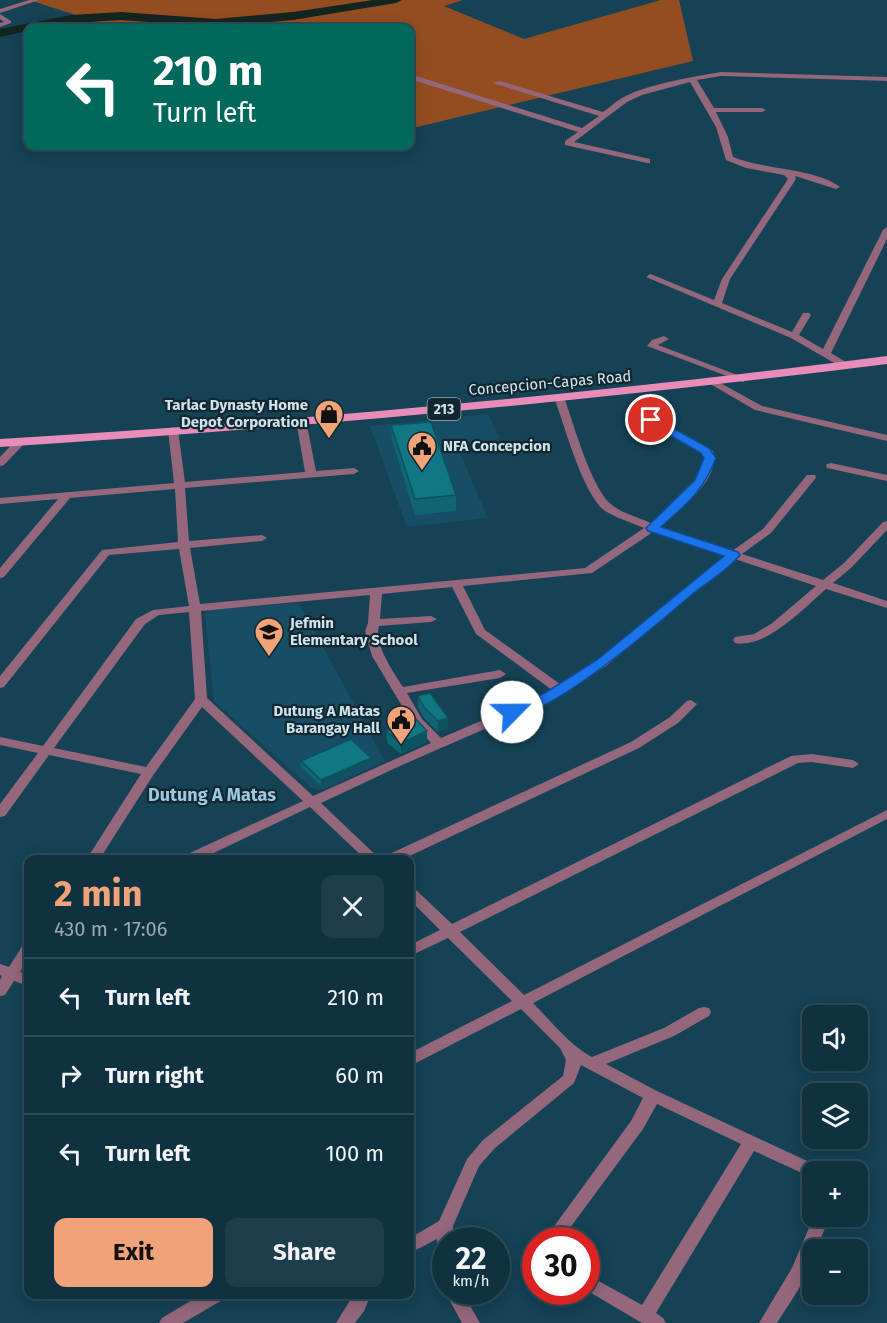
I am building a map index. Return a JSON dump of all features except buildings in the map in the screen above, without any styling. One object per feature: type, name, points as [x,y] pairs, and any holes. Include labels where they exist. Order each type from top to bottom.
[{"type":"main road","name":"Concepcion-Capas Road","points":[[0,443],[560,400],[743,380],[887,360]]},
{"type":"street","points":[[0,9],[36,0]]},
{"type":"street","points":[[0,16],[9,22],[0,25]]},
{"type":"street","points":[[647,161],[568,143],[624,100],[639,93],[692,79],[721,74],[887,79]]},
{"type":"street","points":[[414,79],[583,131]]},
{"type":"street","points":[[692,79],[727,143],[729,158],[749,166],[789,174],[801,174],[836,187]]},
{"type":"street","points":[[497,83],[604,115]]},
{"type":"street","points":[[711,110],[762,110]]},
{"type":"street","points":[[717,304],[726,279],[792,179],[789,174]]},
{"type":"street","points":[[826,353],[887,230]]},
{"type":"street","points":[[650,277],[794,336],[846,366]]},
{"type":"street","points":[[794,336],[806,315]]},
{"type":"street","points":[[664,339],[655,342],[652,346],[743,380]]},
{"type":"street","points":[[715,383],[759,408],[887,438]]},
{"type":"street","points":[[560,400],[581,461],[602,502],[625,517],[652,528],[887,605]]},
{"type":"street","points":[[301,420],[311,475]]},
{"type":"street","points":[[0,813],[130,637],[140,619],[157,612],[588,571],[652,528],[687,497],[701,481],[710,458],[705,450],[651,420]]},
{"type":"street","points":[[95,855],[149,772],[201,699],[195,608],[184,545],[173,430]]},
{"type":"street","points":[[0,463],[21,441]]},
{"type":"street","points":[[831,466],[887,478]]},
{"type":"street","points":[[0,501],[354,471]]},
{"type":"street","points":[[197,855],[438,743],[560,690],[602,663],[733,555],[767,531],[811,477]]},
{"type":"street","points":[[0,575],[66,497]]},
{"type":"street","points":[[739,640],[763,635],[827,584],[887,524]]},
{"type":"street","points":[[0,684],[106,552],[262,538]]},
{"type":"street","points":[[456,583],[480,632],[560,690]]},
{"type":"street","points":[[376,591],[374,623],[371,631],[378,656],[417,721],[438,743]]},
{"type":"street","points":[[374,623],[431,619]]},
{"type":"street","points":[[399,690],[500,674]]},
{"type":"street","points":[[201,699],[370,855]]},
{"type":"street","points":[[399,855],[635,745],[674,720],[691,704]]},
{"type":"street","points":[[0,741],[149,772]]},
{"type":"street","points":[[414,949],[796,759],[812,758],[853,764]]},
{"type":"street","points":[[414,1058],[887,814]]},
{"type":"street","points":[[414,896],[574,1054],[652,1095],[802,1166]]},
{"type":"street","points":[[0,991],[6,971],[24,953]]},
{"type":"street","points":[[6,971],[24,979]]},
{"type":"street","points":[[590,1064],[669,1032],[704,1012]]},
{"type":"street","points":[[414,1244],[445,1226],[473,1163],[489,1144],[569,1079],[575,1065],[574,1054]]},
{"type":"street","points":[[562,1227],[637,1125],[652,1095]]},
{"type":"street","points":[[600,1289],[651,1319],[751,1142]]},
{"type":"street","points":[[768,1323],[799,1271],[817,1227]]},
{"type":"street","points":[[168,1323],[209,1299]]},
{"type":"street","points":[[345,1323],[361,1299]]},
{"type":"street","points":[[460,1305],[471,1323]]},
{"type":"shaded area","points":[[29,0],[463,0],[444,6],[524,39],[661,0],[679,0],[693,61],[417,127],[414,126],[414,24],[104,24]]},
{"type":"shaded area","points":[[488,414],[500,439],[456,444],[488,518],[407,527],[370,426]]},
{"type":"shaded area","name":"Jefmin Elementary School","points":[[299,603],[385,761],[325,789],[317,790],[310,787],[214,701],[205,614],[209,610]]},
{"type":"waterway","points":[[46,24],[71,19],[121,16],[216,23],[293,16],[396,0]]},
{"type":"waterway","points":[[0,33],[24,28]]},
{"type":"place","name":"Tarlac Dynasty Home Depot Corporation","points":[[329,440]]},
{"type":"place","name":"NFA Concepcion","points":[[422,472]]},
{"type":"place","name":"Jefmin Elementary School","points":[[269,658]]},
{"type":"place","name":"Dutung A Matas Barangay Hall","points":[[401,746]]},
{"type":"district","name":"Dutung A Matas","points":[[212,795]]},
{"type":"route","points":[[512,712],[550,696],[602,663],[733,555],[652,528],[687,497],[701,481],[710,458],[709,453],[705,450],[651,420]]}]
